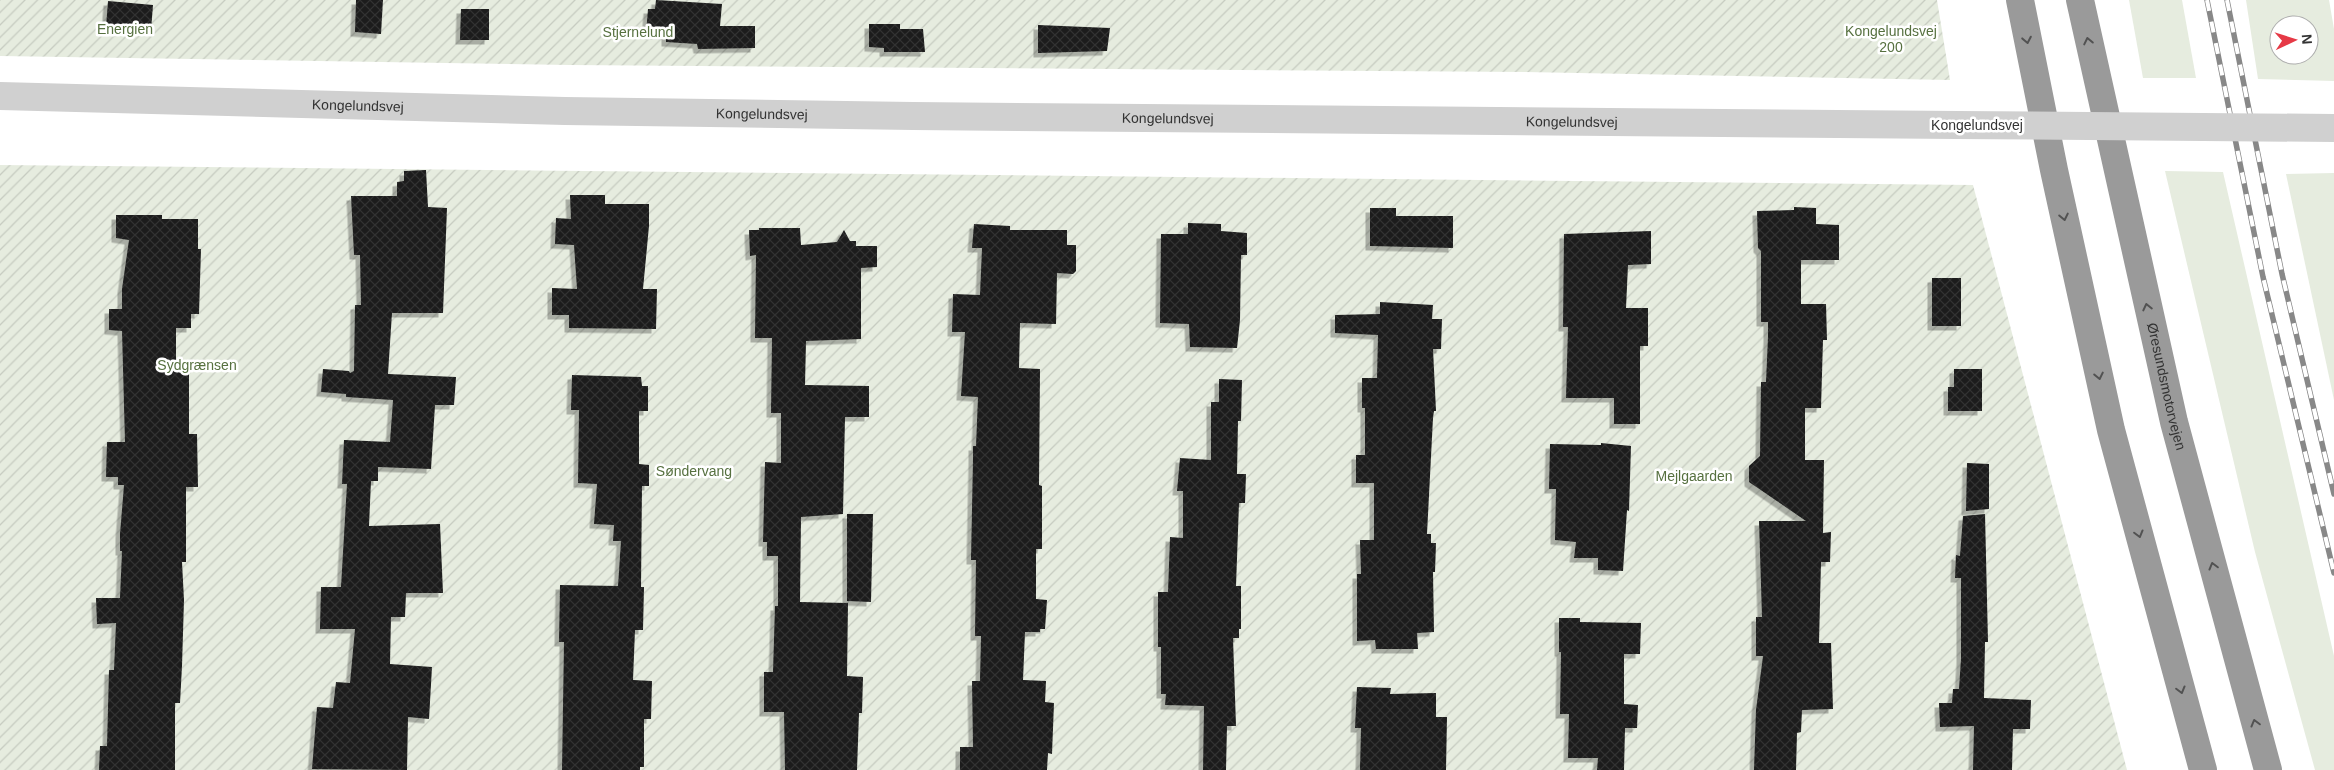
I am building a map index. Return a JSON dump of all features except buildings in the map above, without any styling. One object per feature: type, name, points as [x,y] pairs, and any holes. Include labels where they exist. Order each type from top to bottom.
[{"type":"highway","points":[[2020,0],[2054,170],[2111,430],[2203,770]]},
{"type":"highway","name":"Øresundsmotorvejen","points":[[2080,0],[2174,422],[2268,770]]},
{"type":"street","name":"Kongelundsvej","points":[[0,96],[566,111],[893,116],[2334,128]]},
{"type":"green space","name":"Kongelundsvej 200","points":[[0,0],[1937,0],[1950,80],[1525,72],[570,65],[0,56]]},
{"type":"green space","points":[[2129,0],[2182,0],[2196,78],[2143,78]]},
{"type":"green space","points":[[2246,0],[2329,0],[2334,29],[2334,81],[2258,79]]},
{"type":"green space","points":[[0,165],[1973,185],[2127,770],[0,770]]},
{"type":"green space","points":[[2165,171],[2223,172],[2334,656],[2334,770],[2315,770],[2255,552]]},
{"type":"green space","points":[[2334,173],[2334,400],[2286,174]]},
{"type":"railway","points":[[2207,0],[2263,277],[2334,573]]},
{"type":"railway","points":[[2227,0],[2282,274],[2334,494]]},
{"type":"park label","name":"Energien","points":[[125,29]]},
{"type":"park label","name":"Stjernelund","points":[[638,32]]},
{"type":"park label","name":"Sydgrænsen","points":[[197,365]]},
{"type":"park label","name":"Søndervang","points":[[694,471]]},
{"type":"park label","name":"Mejlgaarden","points":[[1694,476]]}]
